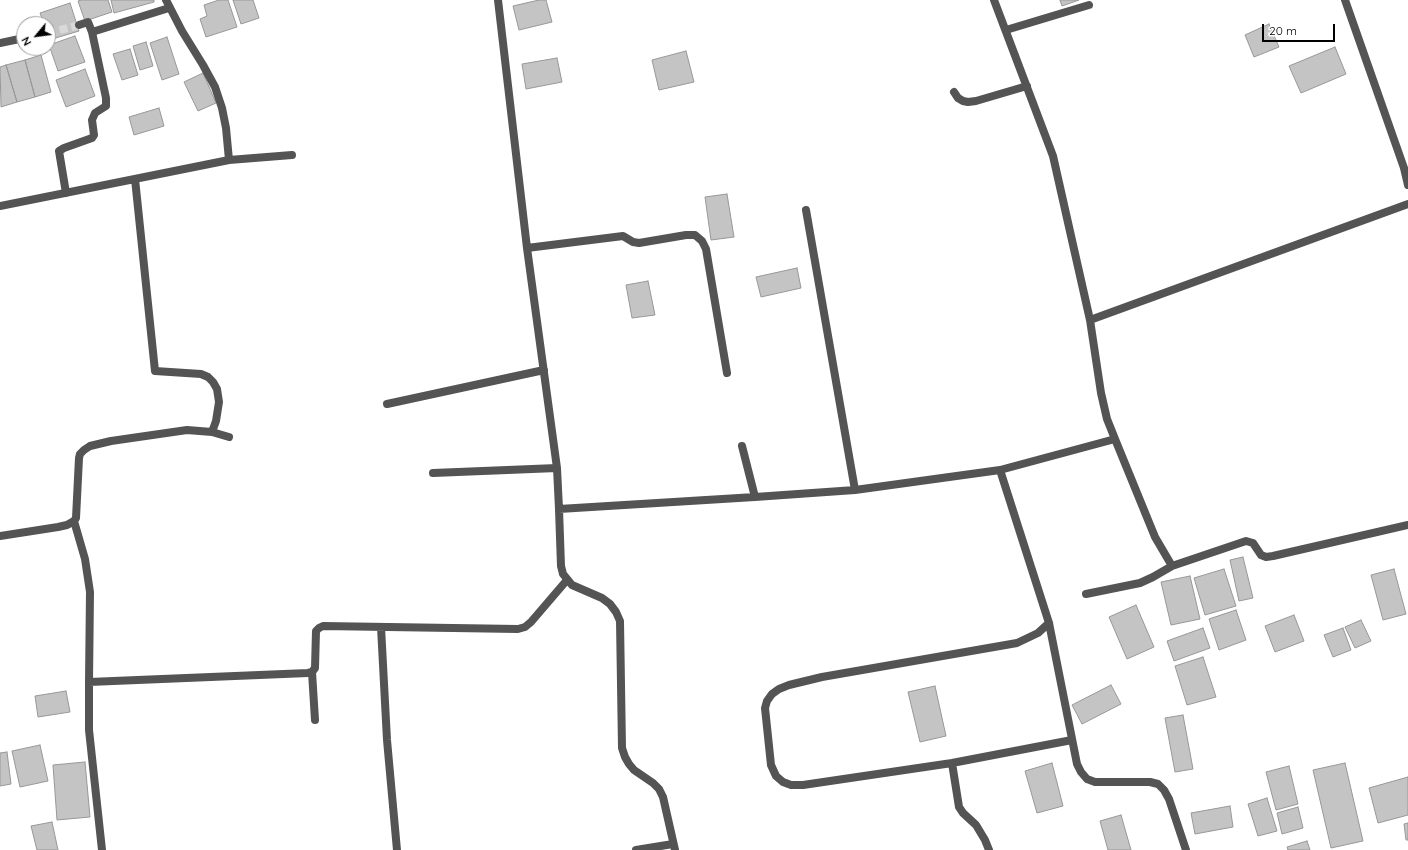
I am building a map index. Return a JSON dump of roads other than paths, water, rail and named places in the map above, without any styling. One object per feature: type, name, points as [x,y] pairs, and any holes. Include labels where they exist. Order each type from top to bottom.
[{"type":"street","points":[[498,0],[527,248],[557,468],[560,566],[563,574],[572,586],[602,598],[610,604],[620,621],[622,748],[625,757],[634,770],[653,783],[659,790],[674,847],[636,850]]},
{"type":"street","points":[[994,0],[1054,156],[1090,320],[1101,393],[1107,419],[1155,537],[1172,566]]},
{"type":"street","points":[[1345,0],[1406,168],[1408,185]]},
{"type":"street","points":[[92,32],[168,4],[215,88],[222,108],[226,128],[228,160]]},
{"type":"street","points":[[1006,30],[1089,5]]},
{"type":"street","points":[[66,193],[59,151],[92,138],[94,135],[92,120],[95,113],[106,106],[106,98],[92,32],[88,22],[79,25]]},
{"type":"street","points":[[0,43],[16,40]]},
{"type":"street","points":[[954,92],[958,98],[968,102],[1027,86]]},
{"type":"street","points":[[0,206],[228,160],[292,155]]},
{"type":"street","points":[[134,179],[155,371],[201,374],[208,377],[213,382],[217,389],[220,402],[212,432]]},
{"type":"street","points":[[1090,320],[1408,204]]},
{"type":"street","points":[[806,210],[855,490]]},
{"type":"street","points":[[527,248],[623,236],[633,242],[639,243],[686,235],[695,235],[702,241],[706,249],[727,373]]},
{"type":"street","points":[[387,404],[544,370]]},
{"type":"street","points":[[102,850],[89,730],[90,592],[85,559],[74,521],[76,518],[80,454],[90,446],[111,441],[187,430],[212,432],[229,437]]},
{"type":"street","points":[[559,509],[855,490],[1000,470],[1115,439]]},
{"type":"street","points":[[742,446],[755,497]]},
{"type":"street","points":[[433,472],[557,468]]},
{"type":"street","points":[[1000,470],[1050,623],[1077,764],[1087,779],[1095,782],[1150,782],[1158,784],[1164,790],[1169,799],[1186,850]]},
{"type":"street","points":[[0,536],[58,528],[74,521]]},
{"type":"street","points":[[1086,594],[1140,583],[1154,577],[1172,566],[1246,541],[1253,543],[1261,555],[1266,557],[1295,552],[1408,525]]},
{"type":"street","points":[[315,720],[312,672],[315,668],[316,631],[319,628],[323,626],[518,629],[531,622],[567,580]]},
{"type":"street","points":[[1050,623],[1038,633],[1017,643],[822,677],[779,689],[772,694],[767,701],[765,708],[771,765],[776,776],[783,782],[791,785],[803,785],[952,763],[1072,740]]},
{"type":"street","points":[[381,627],[397,850]]},
{"type":"street","points":[[89,682],[308,674],[312,672]]},
{"type":"street","points":[[952,763],[959,807],[963,813],[976,825],[989,850]]},
{"type":"tunnel","points":[[56,31],[79,25]]}]
